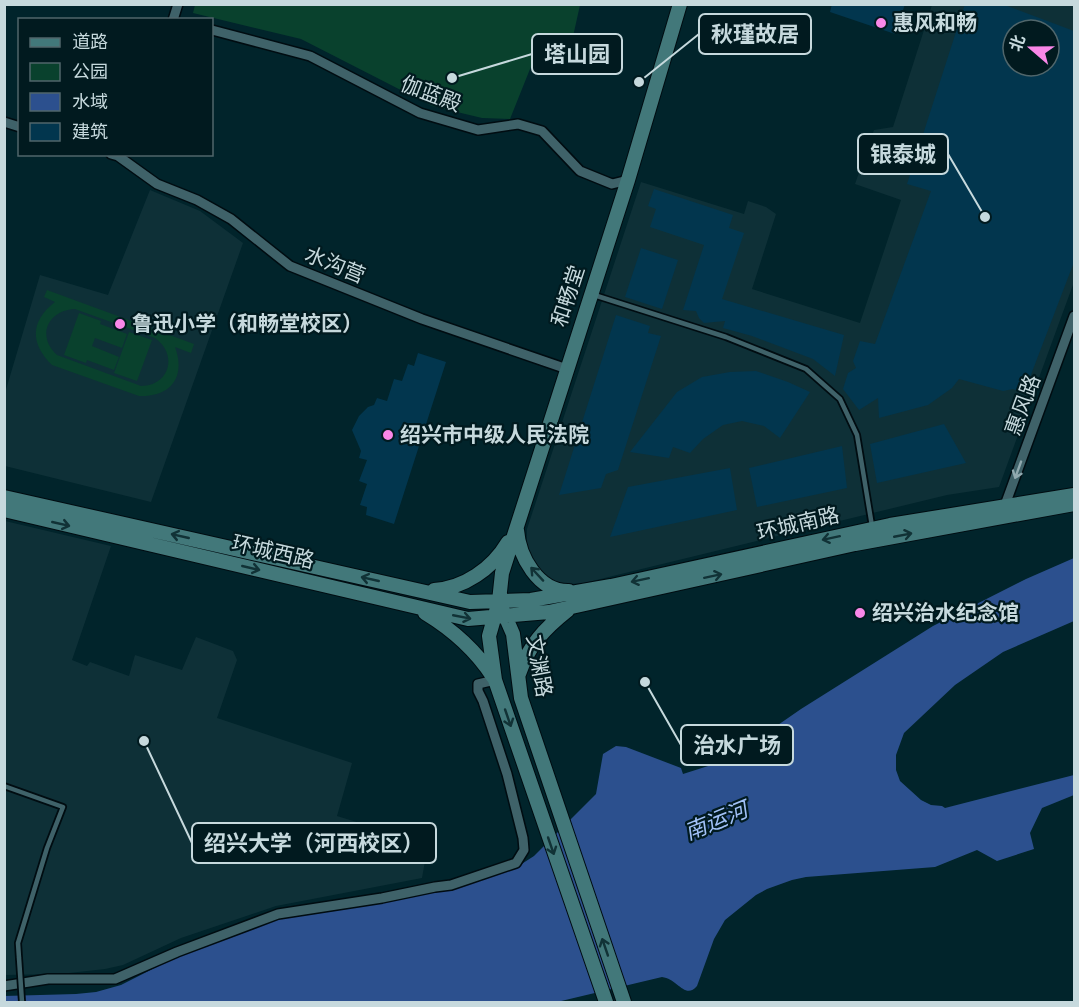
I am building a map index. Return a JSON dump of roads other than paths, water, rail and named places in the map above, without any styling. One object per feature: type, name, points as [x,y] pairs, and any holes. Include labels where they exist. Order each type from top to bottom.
[{"type":"main road","name":"和畅堂","points":[[499,601],[502,573],[628,180],[680,4]]},
{"type":"main road","name":"环城南路","points":[[532,615],[1005,505],[1074,495]]},
{"type":"main road","name":"环城西路","points":[[4,497],[470,602],[531,600]]},
{"type":"main road","name":"环城南路","points":[[531,600],[874,535],[1074,504]]},
{"type":"main road","name":"环城西路","points":[[4,510],[468,619],[532,615]]},
{"type":"main road","points":[[408,588],[451,589],[468,580],[489,565],[503,551],[516,528]]},
{"type":"main road","points":[[516,528],[522,553],[539,579],[563,591],[583,591]]},
{"type":"main road","name":"文渊路","points":[[499,601],[500,617],[489,636],[495,680],[606,1002]]},
{"type":"main road","points":[[404,604],[425,613],[463,640],[495,680]]},
{"type":"main road","points":[[518,679],[525,656],[537,639],[552,622],[572,607]]},
{"type":"main road","name":"文渊路","points":[[500,617],[513,634],[521,698],[624,1002]]},
{"type":"street","points":[[174,17],[178,4]]},
{"type":"street","name":"伽蓝殿","points":[[213,30],[310,56],[420,113],[478,130],[518,124],[542,131],[580,171],[612,184],[628,180]]},
{"type":"street","name":"水沟营","points":[[117,156],[157,184],[196,200],[231,219],[290,266],[422,319],[567,369]]},
{"type":"street","name":"惠风路","points":[[1005,505],[1074,316]]},
{"type":"street","points":[[4,986],[48,979],[114,979],[177,952],[278,914],[451,885],[516,863],[524,850],[523,838],[507,774],[478,692],[478,684],[495,680]]},
{"type":"lane","points":[[591,294],[726,337],[806,369],[840,399],[857,435],[874,535]]},
{"type":"lane","points":[[4,786],[63,807],[47,848],[18,943],[22,1002]]},
{"type":"water","name":"南运河","points":[[1074,558],[1074,621],[1003,652],[955,685],[904,733],[896,755],[896,770],[900,781],[921,800],[945,808],[1074,775],[1074,795],[1042,808],[1030,833],[1034,849],[997,861],[977,850],[935,867],[806,877],[767,889],[725,920],[714,939],[697,986],[689,991],[662,977],[557,1002],[5,1002],[4,996],[96,992],[121,985],[182,954],[276,918],[450,890],[520,865],[534,856],[596,794],[603,754],[616,746],[626,747],[681,768],[683,774],[727,760],[801,709],[933,626],[1026,579]]},
{"type":"place","name":"惠风和畅","points":[[881,23]]},
{"type":"place","name":"塔山园","points":[[452,78]]},
{"type":"place","name":"秋瑾故居","points":[[639,82]]},
{"type":"place","name":"银泰城","points":[[985,217]]},
{"type":"place","name":"鲁迅小学（和畅堂校区）","points":[[120,324]]},
{"type":"place","name":"绍兴市中级人民法院","points":[[388,435]]},
{"type":"place","name":"绍兴治水纪念馆","points":[[860,613]]},
{"type":"place","name":"治水广场","points":[[645,682]]},
{"type":"place","name":"绍兴大学（河西校区）","points":[[144,741]]}]
